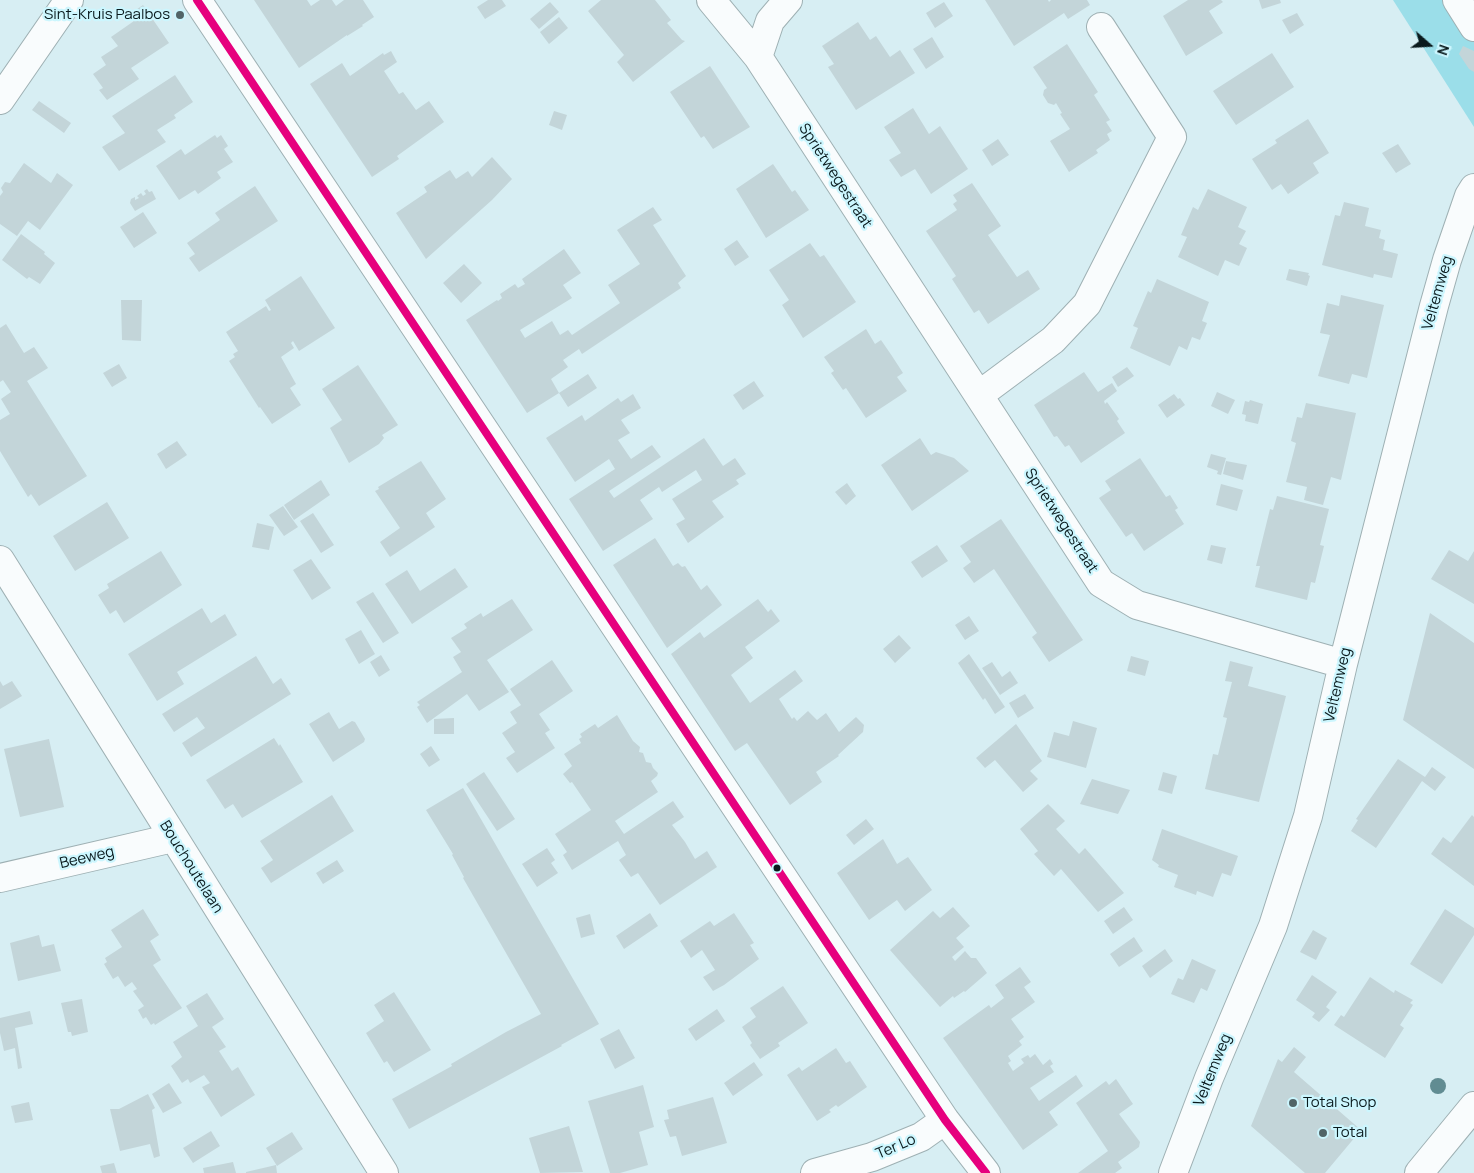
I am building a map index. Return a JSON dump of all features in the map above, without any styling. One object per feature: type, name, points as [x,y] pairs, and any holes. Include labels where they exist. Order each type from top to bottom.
[{"type":"street","points":[[0,100],[70,0]]},
{"type":"street","points":[[197,0],[945,1120],[986,1173]]},
{"type":"street","name":"Sprietwegestraat","points":[[711,0],[758,57],[1101,583],[1137,605],[1343,664]]},
{"type":"street","points":[[758,57],[770,20],[788,0]]},
{"type":"street","points":[[1457,0],[1474,27]]},
{"type":"street","points":[[979,395],[1053,340],[1087,304],[1172,137],[1101,27]]},
{"type":"street","name":"Veltemweg","points":[[1173,1173],[1209,1078],[1272,926],[1308,816],[1343,664],[1434,306],[1447,260],[1474,188]]},
{"type":"street","name":"Bouchoutelaan","points":[[0,560],[384,1173]]},
{"type":"street","name":"Beeweg","points":[[0,878],[173,838]]},
{"type":"street","points":[[1419,1173],[1474,1106]]},
{"type":"street","name":"Ter Lo","points":[[815,1173],[872,1157],[921,1137],[945,1120]]},
{"type":"shaded area","points":[[1393,0],[1474,0],[1474,127]]},
{"type":"building","points":[[254,0],[307,0],[311,6],[320,0],[332,0],[336,6],[344,0],[363,0],[374,17],[299,68]]},
{"type":"building","points":[[488,0],[502,0],[506,6],[485,19],[477,7]]},
{"type":"building","points":[[601,0],[655,0],[671,20],[667,23],[685,41],[633,82],[617,62],[624,55],[588,11]]},
{"type":"building","points":[[985,0],[1048,0],[1049,2],[1051,0],[1087,0],[1090,5],[1068,19],[1064,13],[1014,46]]},
{"type":"building","points":[[1188,0],[1221,0],[1223,2],[1209,11],[1223,33],[1186,56],[1163,16]]},
{"type":"building","points":[[1259,0],[1280,0],[1281,3],[1262,9]]},
{"type":"building","points":[[550,2],[559,12],[539,29],[530,19]]},
{"type":"building","points":[[944,2],[953,16],[935,28],[926,13]]},
{"type":"building","points":[[143,5],[169,43],[131,68],[139,79],[107,100],[99,90],[103,88],[93,74],[106,65],[101,57],[118,46],[111,37],[134,21],[130,14]]},
{"type":"building","points":[[1297,13],[1304,25],[1290,34],[1282,20]]},
{"type":"building","points":[[559,17],[568,28],[549,44],[540,32]]},
{"type":"building","points":[[858,22],[870,40],[876,36],[890,57],[900,50],[915,73],[856,110],[828,67],[834,64],[822,46]]},
{"type":"building","points":[[932,37],[944,57],[926,69],[913,49]]},
{"type":"building","points":[[1067,44],[1098,92],[1094,95],[1110,120],[1106,122],[1112,131],[1107,134],[1110,140],[1096,150],[1098,153],[1069,172],[1050,141],[1070,129],[1060,114],[1062,113],[1056,103],[1054,105],[1048,103],[1043,95],[1044,90],[1047,88],[1033,67]]},
{"type":"building","points":[[1463,46],[1474,51],[1474,72],[1469,69],[1459,54]]},
{"type":"building","points":[[391,51],[397,62],[384,71],[399,94],[403,92],[416,110],[429,101],[444,122],[397,156],[399,159],[372,177],[310,84],[342,63],[350,76],[383,53],[384,55]]},
{"type":"building","points":[[1272,53],[1294,87],[1236,125],[1213,91]]},
{"type":"building","points":[[710,66],[750,127],[713,149],[704,136],[701,138],[670,92]]},
{"type":"building","points":[[175,75],[193,102],[174,115],[176,118],[157,130],[166,142],[119,171],[102,147],[125,133],[112,116]]},
{"type":"building","points":[[39,101],[71,123],[64,133],[32,110]]},
{"type":"building","points":[[913,108],[929,134],[940,126],[968,169],[931,194],[915,169],[901,177],[889,160],[901,153],[884,127]]},
{"type":"building","points":[[554,111],[567,115],[562,130],[549,125]]},
{"type":"building","points":[[1308,119],[1329,153],[1313,163],[1319,173],[1288,194],[1281,184],[1272,190],[1252,159],[1277,143],[1275,140]]},
{"type":"building","points":[[215,135],[217,138],[221,135],[228,146],[224,149],[233,162],[217,172],[221,178],[198,194],[195,190],[179,200],[156,166],[181,149],[185,155]]},
{"type":"building","points":[[998,139],[1009,155],[992,166],[982,150]]},
{"type":"building","points":[[1398,144],[1411,164],[1396,173],[1382,153]]},
{"type":"building","points":[[492,157],[512,179],[492,200],[426,259],[396,213],[427,192],[424,187],[450,170],[456,179],[468,171],[472,177]]},
{"type":"building","points":[[24,163],[51,183],[57,173],[73,185],[40,230],[28,221],[17,236],[0,224],[0,196],[3,192],[1,188],[5,182],[10,183]]},
{"type":"building","points":[[773,164],[792,192],[795,190],[809,210],[766,238],[736,189]]},
{"type":"building","points":[[972,183],[1001,226],[988,235],[1017,277],[1028,270],[1040,289],[988,324],[979,310],[974,313],[952,279],[956,276],[926,231],[957,210],[953,204],[957,201],[953,195]]},
{"type":"building","points":[[255,186],[278,221],[199,272],[189,258],[195,254],[187,243],[220,220],[215,213]]},
{"type":"building","points":[[147,189],[149,192],[152,191],[156,199],[135,211],[130,203],[131,199],[139,198],[137,196],[141,193],[143,196],[146,194],[144,191]]},
{"type":"building","points":[[1208,189],[1247,207],[1238,227],[1246,231],[1239,244],[1247,248],[1239,266],[1225,260],[1218,276],[1178,257],[1187,237],[1181,235],[1193,207],[1198,210]]},
{"type":"building","points":[[1344,202],[1369,208],[1365,226],[1381,230],[1379,238],[1385,240],[1383,250],[1398,254],[1392,278],[1374,274],[1373,278],[1322,265],[1335,215],[1340,216]]},
{"type":"building","points":[[653,207],[662,220],[653,225],[686,276],[678,283],[681,288],[582,354],[579,349],[563,360],[568,367],[551,379],[559,393],[527,413],[466,320],[498,301],[502,298],[500,294],[515,284],[518,288],[525,284],[522,279],[564,249],[581,273],[563,285],[572,298],[520,330],[525,338],[552,321],[560,335],[568,330],[572,335],[620,303],[608,285],[640,264],[617,230]]},
{"type":"building","points":[[143,212],[157,233],[134,248],[120,227]]},
{"type":"building","points":[[21,234],[45,252],[44,254],[55,263],[40,284],[29,277],[27,279],[2,260]]},
{"type":"building","points":[[737,240],[749,257],[735,266],[724,249]]},
{"type":"building","points":[[810,243],[820,257],[824,255],[856,302],[803,338],[782,305],[789,300],[769,270]]},
{"type":"building","points":[[464,264],[482,283],[461,303],[443,283]]},
{"type":"building","points":[[1289,269],[1309,273],[1307,286],[1286,280]]},
{"type":"building","points":[[301,276],[335,328],[299,351],[293,341],[291,343],[294,348],[281,357],[296,384],[290,388],[301,405],[272,424],[259,408],[229,361],[235,357],[233,354],[238,351],[226,332],[266,306],[269,311],[271,310],[265,300]]},
{"type":"building","points":[[1157,279],[1209,302],[1202,321],[1207,323],[1200,340],[1192,337],[1187,350],[1179,346],[1170,366],[1130,348],[1138,328],[1133,326],[1148,291],[1151,293]]},
{"type":"building","points":[[1341,295],[1384,305],[1367,378],[1352,374],[1349,384],[1318,376],[1330,335],[1320,333],[1327,303],[1339,306]]},
{"type":"building","points":[[121,300],[142,300],[141,341],[122,340]]},
{"type":"building","points":[[6,324],[24,353],[34,347],[48,368],[27,381],[87,476],[39,506],[31,494],[28,497],[0,451],[0,420],[10,414],[1,399],[11,392],[3,380],[0,382],[0,328]]},
{"type":"building","points":[[866,329],[875,344],[881,340],[892,356],[903,373],[897,377],[907,391],[866,418],[846,388],[843,390],[831,373],[834,371],[824,357]]},
{"type":"building","points":[[119,364],[127,378],[112,387],[103,373]]},
{"type":"building","points":[[358,365],[398,425],[382,435],[384,438],[379,444],[349,463],[330,428],[342,420],[322,389]]},
{"type":"building","points":[[1127,367],[1134,376],[1118,387],[1112,377]]},
{"type":"building","points":[[1084,372],[1098,392],[1112,383],[1117,391],[1104,401],[1105,404],[1107,402],[1119,419],[1117,421],[1125,433],[1081,463],[1069,445],[1065,447],[1057,436],[1054,437],[1034,405]]},
{"type":"building","points":[[588,374],[597,388],[568,407],[559,393]]},
{"type":"building","points":[[754,381],[764,396],[743,410],[733,395]]},
{"type":"building","points":[[1217,392],[1235,400],[1228,414],[1211,406]]},
{"type":"building","points":[[633,394],[641,408],[621,420],[630,433],[618,440],[631,459],[652,445],[661,457],[609,491],[614,498],[704,438],[723,466],[735,458],[746,474],[736,480],[739,484],[712,501],[724,517],[688,543],[676,524],[685,519],[672,499],[702,480],[696,470],[662,492],[659,487],[640,500],[653,519],[603,551],[569,499],[615,469],[609,459],[575,482],[546,438],[582,415],[585,421],[618,398],[621,402]]},
{"type":"building","points":[[1174,394],[1185,405],[1167,418],[1158,405]]},
{"type":"building","points":[[1250,400],[1263,404],[1258,424],[1245,421],[1246,415],[1242,414],[1245,401],[1249,402]]},
{"type":"building","points":[[1306,403],[1356,413],[1341,480],[1331,477],[1323,505],[1304,500],[1307,487],[1286,482],[1296,443],[1291,441],[1297,417],[1302,418]]},
{"type":"building","points":[[920,438],[931,455],[936,452],[954,458],[969,471],[912,511],[881,465]]},
{"type":"building","points":[[177,441],[187,455],[166,469],[157,454]]},
{"type":"building","points":[[1211,454],[1226,458],[1221,475],[1217,474],[1218,471],[1207,467]]},
{"type":"building","points":[[1140,458],[1166,497],[1170,495],[1178,508],[1175,510],[1184,524],[1144,551],[1132,533],[1126,537],[1099,498],[1111,490],[1105,481]]},
{"type":"building","points":[[421,461],[446,499],[426,513],[435,527],[390,557],[380,542],[400,528],[375,491],[379,489],[378,487]]},
{"type":"building","points":[[1226,461],[1247,465],[1243,480],[1223,474]]},
{"type":"building","points":[[321,480],[330,495],[294,520],[284,505]]},
{"type":"building","points":[[847,483],[856,496],[846,505],[835,492]]},
{"type":"building","points":[[1221,484],[1243,490],[1237,511],[1216,505]]},
{"type":"building","points":[[1277,496],[1329,509],[1320,545],[1324,546],[1315,583],[1311,582],[1307,600],[1255,587],[1260,566],[1256,566],[1270,509],[1273,510]]},
{"type":"building","points":[[107,502],[129,538],[75,571],[53,536]]},
{"type":"building","points":[[283,506],[298,527],[284,536],[269,515]]},
{"type":"building","points":[[313,513],[334,545],[321,553],[300,521]]},
{"type":"building","points":[[1001,519],[1083,640],[1049,662],[1032,637],[1037,633],[994,569],[974,583],[963,568],[971,562],[960,546]]},
{"type":"building","points":[[257,523],[274,527],[269,550],[252,547]]},
{"type":"building","points":[[655,538],[673,566],[678,563],[682,567],[685,566],[701,590],[707,585],[722,605],[667,648],[613,565]]},
{"type":"building","points":[[937,545],[948,561],[922,578],[911,562]]},
{"type":"building","points":[[1211,545],[1226,548],[1222,564],[1207,560]]},
{"type":"building","points":[[1449,550],[1468,561],[1474,551],[1474,604],[1431,579]]},
{"type":"building","points":[[161,551],[182,585],[124,623],[116,610],[110,614],[98,595],[109,588],[107,584]]},
{"type":"building","points":[[311,559],[331,588],[312,600],[293,570]]},
{"type":"building","points":[[455,568],[468,587],[412,624],[385,584],[407,570],[420,591]]},
{"type":"building","points":[[373,592],[399,633],[383,643],[356,602]]},
{"type":"building","points":[[512,599],[533,630],[487,660],[509,692],[479,711],[467,694],[427,723],[417,707],[420,705],[417,702],[462,672],[453,657],[461,652],[451,638],[467,628],[464,624],[481,613],[483,617]]},
{"type":"building","points":[[758,599],[768,612],[771,609],[780,621],[745,647],[753,658],[731,675],[750,703],[795,670],[803,681],[779,699],[792,719],[794,717],[797,721],[808,711],[817,720],[826,713],[839,732],[856,717],[864,725],[863,732],[839,756],[816,772],[822,782],[790,805],[747,743],[735,751],[671,654],[700,632],[704,638]]},
{"type":"building","points":[[202,608],[211,623],[225,614],[237,635],[177,672],[184,684],[157,701],[128,654]]},
{"type":"building","points":[[1430,613],[1474,643],[1474,769],[1403,720]]},
{"type":"building","points":[[969,616],[979,631],[965,640],[955,625]]},
{"type":"building","points":[[361,630],[375,654],[359,664],[345,639]]},
{"type":"building","points":[[899,635],[911,648],[895,663],[883,649]]},
{"type":"building","points":[[969,654],[1005,707],[995,714],[958,663]]},
{"type":"building","points":[[381,655],[390,670],[379,677],[370,662]]},
{"type":"building","points":[[256,656],[273,684],[281,678],[291,694],[191,757],[182,743],[205,728],[197,717],[174,732],[162,714]]},
{"type":"building","points":[[1131,656],[1149,661],[1145,676],[1127,671]]},
{"type":"building","points":[[552,660],[573,691],[539,714],[550,730],[545,733],[555,748],[517,773],[506,758],[515,752],[502,733],[517,723],[510,712],[521,705],[510,689]]},
{"type":"building","points":[[1230,661],[1253,667],[1248,686],[1286,696],[1259,802],[1205,789],[1213,754],[1218,755],[1227,718],[1223,717],[1232,682],[1225,681]]},
{"type":"building","points":[[992,662],[1002,677],[1010,671],[1018,683],[1000,695],[982,668]]},
{"type":"building","points":[[0,681],[3,686],[12,681],[22,696],[0,709]]},
{"type":"building","points":[[1025,694],[1034,708],[1018,718],[1009,703]]},
{"type":"building","points":[[329,712],[339,729],[352,721],[355,722],[365,739],[364,742],[333,762],[309,724]]},
{"type":"building","points":[[617,715],[633,741],[640,747],[639,752],[643,753],[646,762],[651,763],[658,773],[651,781],[658,792],[615,821],[624,834],[673,801],[684,817],[672,825],[695,859],[707,851],[717,867],[660,905],[638,873],[631,877],[619,860],[626,855],[618,841],[572,870],[563,855],[567,852],[555,834],[591,810],[572,782],[570,783],[563,774],[572,766],[564,754],[581,743],[579,739],[582,737],[580,734],[595,724],[598,728]]},
{"type":"building","points":[[454,718],[454,734],[434,734],[434,719]]},
{"type":"building","points":[[1073,721],[1097,728],[1086,768],[1047,757],[1054,732],[1069,736]]},
{"type":"building","points":[[1016,724],[1042,761],[1030,771],[1038,779],[1023,792],[995,760],[985,768],[976,758]]},
{"type":"building","points":[[274,738],[279,746],[280,744],[303,782],[242,818],[233,804],[225,809],[206,780]]},
{"type":"building","points":[[49,739],[64,807],[20,817],[4,749]]},
{"type":"building","points":[[431,746],[440,760],[429,767],[420,754]]},
{"type":"building","points":[[1398,759],[1425,777],[1432,767],[1446,777],[1435,791],[1422,781],[1376,848],[1351,831],[1358,820],[1356,819]]},
{"type":"building","points":[[484,772],[515,819],[497,831],[466,784]]},
{"type":"building","points":[[1163,772],[1177,776],[1172,794],[1158,790]]},
{"type":"building","points":[[1092,779],[1130,790],[1118,814],[1080,804]]},
{"type":"building","points":[[463,788],[599,1024],[409,1129],[392,1099],[452,1066],[451,1064],[506,1032],[541,1014],[463,878],[453,854],[426,810]]},
{"type":"building","points":[[332,795],[354,831],[271,883],[261,868],[273,860],[260,841]]},
{"type":"building","points":[[1048,804],[1065,821],[1056,829],[1079,854],[1085,848],[1124,893],[1098,912],[1061,869],[1054,876],[1034,854],[1038,851],[1020,829]]},
{"type":"building","points":[[1472,815],[1474,817],[1474,886],[1431,854],[1443,837],[1451,843]]},
{"type":"building","points":[[866,819],[874,829],[854,845],[846,835]]},
{"type":"building","points":[[1162,829],[1238,856],[1231,876],[1222,873],[1213,897],[1197,891],[1196,895],[1174,887],[1178,875],[1158,867],[1159,865],[1152,860]]},
{"type":"building","points":[[883,839],[897,864],[908,857],[932,890],[905,911],[897,900],[869,920],[837,873]]},
{"type":"building","points":[[547,848],[555,860],[551,863],[558,873],[537,887],[522,864]]},
{"type":"building","points":[[337,860],[344,871],[323,884],[316,873]]},
{"type":"building","points":[[953,907],[970,926],[956,938],[964,947],[952,957],[955,961],[965,951],[971,958],[976,958],[987,973],[965,992],[954,998],[953,996],[940,1007],[890,950],[933,911],[940,918]]},
{"type":"building","points":[[1124,907],[1133,920],[1113,934],[1104,921]]},
{"type":"building","points":[[143,909],[159,935],[150,941],[161,960],[153,965],[182,1008],[155,1025],[154,1023],[151,1025],[146,1017],[143,1019],[138,1010],[144,1006],[133,991],[137,989],[132,982],[125,987],[118,976],[113,979],[104,964],[107,962],[105,958],[122,947],[111,930]]},
{"type":"building","points":[[1445,909],[1474,928],[1474,935],[1442,984],[1410,964]]},
{"type":"building","points":[[650,913],[658,926],[624,949],[616,936]]},
{"type":"building","points":[[734,913],[754,943],[750,945],[759,959],[713,991],[703,977],[715,970],[702,950],[691,958],[680,941],[710,921],[714,926]]},
{"type":"building","points":[[590,914],[595,934],[581,938],[576,918]]},
{"type":"building","points":[[1313,930],[1327,938],[1316,960],[1300,952]]},
{"type":"building","points":[[39,935],[42,947],[54,944],[61,971],[18,981],[10,943]]},
{"type":"building","points":[[1134,937],[1143,951],[1119,967],[1110,954]]},
{"type":"building","points":[[1165,949],[1173,961],[1150,978],[1142,966]]},
{"type":"building","points":[[1192,959],[1216,970],[1207,991],[1201,988],[1194,1003],[1171,994],[1178,978],[1183,980]]},
{"type":"building","points":[[1020,967],[1031,982],[1024,987],[1035,1002],[1011,1019],[1024,1037],[1019,1041],[1022,1045],[1008,1056],[1011,1061],[1008,1063],[1013,1071],[1024,1063],[1021,1059],[1028,1055],[1030,1058],[1035,1054],[1043,1065],[1050,1059],[1053,1064],[1050,1066],[1054,1072],[1030,1088],[1039,1101],[1076,1075],[1083,1086],[1049,1112],[1058,1125],[1023,1150],[943,1038],[989,1005],[991,1008],[1004,998],[995,985]]},
{"type":"building","points":[[1312,975],[1337,992],[1326,1007],[1330,1010],[1319,1022],[1312,1017],[1315,1013],[1296,1000]]},
{"type":"building","points":[[1370,977],[1394,993],[1395,990],[1413,1000],[1410,1003],[1413,1005],[1400,1025],[1404,1028],[1385,1058],[1334,1025],[1341,1015],[1344,1017]]},
{"type":"building","points":[[783,986],[808,1023],[778,1043],[780,1046],[760,1059],[750,1045],[752,1043],[742,1027],[756,1017],[750,1008]]},
{"type":"building","points":[[394,992],[431,1050],[394,1072],[387,1061],[384,1063],[366,1033],[384,1021],[374,1005]]},
{"type":"building","points":[[207,993],[224,1019],[212,1027],[226,1047],[219,1051],[232,1071],[238,1067],[255,1095],[221,1117],[202,1087],[210,1083],[204,1075],[190,1083],[188,1079],[182,1083],[171,1066],[182,1057],[173,1042],[198,1026],[186,1006]]},
{"type":"building","points":[[82,999],[88,1032],[72,1036],[71,1032],[68,1032],[61,1003]]},
{"type":"building","points":[[717,1009],[725,1021],[696,1041],[688,1029]]},
{"type":"building","points":[[30,1011],[33,1024],[15,1028],[22,1068],[18,1069],[15,1048],[4,1051],[0,1033],[0,1018]]},
{"type":"building","points":[[619,1029],[635,1058],[615,1069],[600,1039]]},
{"type":"building","points":[[1294,1047],[1306,1057],[1294,1072],[1361,1130],[1325,1173],[1305,1173],[1251,1126],[1278,1059],[1282,1062]]},
{"type":"building","points":[[836,1048],[846,1063],[850,1061],[867,1087],[838,1107],[836,1105],[829,1110],[831,1112],[817,1121],[787,1075],[799,1067],[802,1071]]},
{"type":"building","points":[[754,1062],[763,1075],[733,1096],[724,1083]]},
{"type":"building","points":[[1116,1079],[1133,1104],[1119,1114],[1140,1142],[1139,1147],[1118,1162],[1122,1168],[1115,1173],[1078,1173],[1108,1151],[1076,1103],[1106,1081],[1109,1085]]},
{"type":"building","points":[[169,1083],[182,1103],[163,1113],[152,1094]]},
{"type":"building","points":[[643,1085],[654,1127],[639,1132],[648,1165],[620,1173],[610,1173],[588,1101]]},
{"type":"building","points":[[148,1094],[155,1108],[152,1110],[160,1156],[154,1158],[150,1144],[120,1151],[110,1109],[119,1109]]},
{"type":"building","points":[[713,1097],[727,1143],[682,1156],[676,1136],[670,1137],[664,1120],[669,1119],[667,1110]]},
{"type":"building","points":[[29,1102],[33,1120],[15,1123],[11,1106]]},
{"type":"building","points":[[569,1126],[583,1172],[540,1173],[529,1138]]},
{"type":"building","points":[[211,1131],[220,1146],[193,1163],[183,1148]]},
{"type":"building","points":[[292,1132],[303,1149],[277,1166],[266,1148]]},
{"type":"building","points":[[233,1162],[236,1173],[204,1173],[203,1168]]},
{"type":"building","points":[[114,1163],[117,1173],[102,1173],[100,1166]]},
{"type":"building","points":[[276,1165],[277,1173],[246,1173],[246,1172]]},
{"type":"transit line","points":[[197,0],[945,1120],[986,1173]]},
{"type":"place","name":"Sint-Kruis Paalbos","points":[[180,15]]},
{"type":"place","name":"Total Shop","points":[[1293,1103]]},
{"type":"place","name":"Total","points":[[1323,1133]]}]
